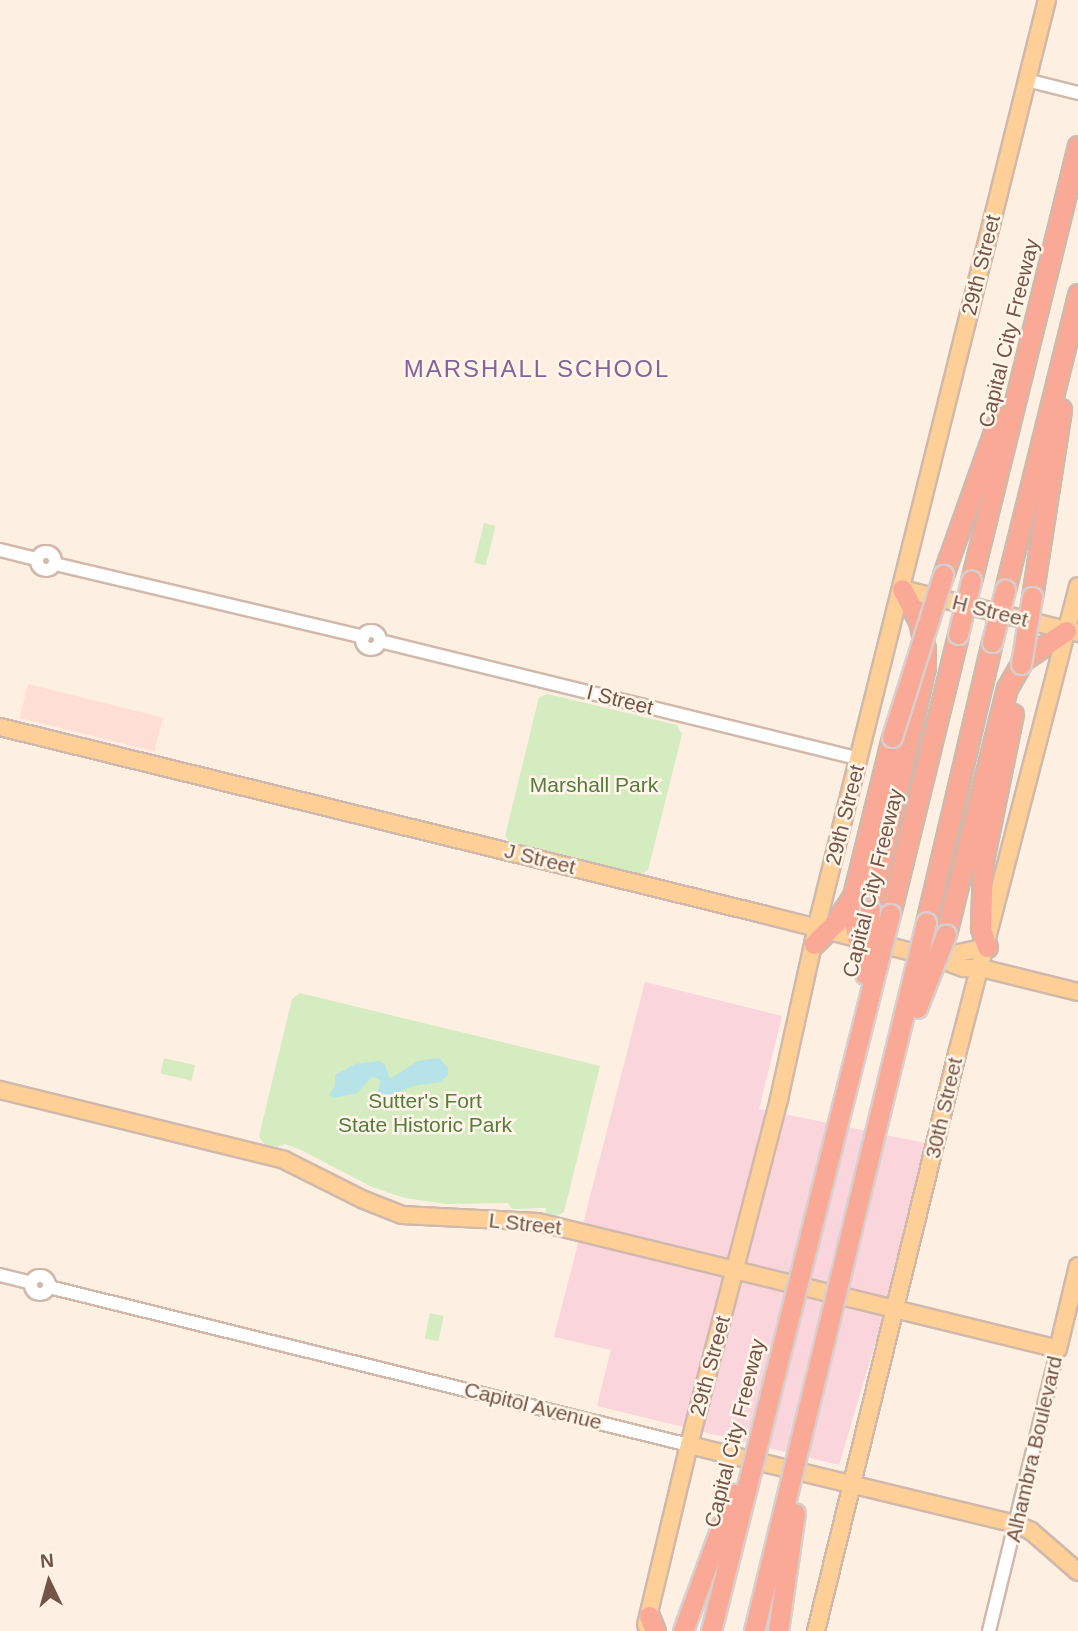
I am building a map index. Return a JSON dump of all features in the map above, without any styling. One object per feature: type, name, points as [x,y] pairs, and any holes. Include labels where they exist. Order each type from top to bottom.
[{"type":"highway","name":"Capital City Freeway","points":[[711,1631],[971,582],[994,458],[1021,369],[1078,146]]},
{"type":"highway","points":[[754,1631],[893,1068],[992,642],[1005,590],[1043,470],[1077,297]]},
{"type":"highway","points":[[858,939],[851,910],[853,896],[892,737],[943,575],[994,458]]},
{"type":"highway","points":[[987,947],[981,928],[983,861],[1011,726],[1032,597],[1043,470]]},
{"type":"highway","points":[[860,1029],[870,909],[925,667],[925,649],[919,621],[902,589]]},
{"type":"highway","points":[[893,1068],[946,934],[1007,688],[1023,660],[1072,632]]},
{"type":"highway","points":[[820,934],[853,896]]},
{"type":"highway","points":[[683,1631],[766,1405]]},
{"type":"highway","points":[[778,1631],[809,1408]]},
{"type":"main road","name":"29th Street","points":[[649,1626],[689,1445],[737,1270],[1047,0]]},
{"type":"main road","name":"30th Street","points":[[816,1631],[1036,740],[1072,632],[1078,586]]},
{"type":"main road","name":"H Street","points":[[902,589],[1072,632]]},
{"type":"main road","name":"J Street","points":[[0,727],[820,934],[858,939],[936,958],[964,968],[981,968],[1078,992]]},
{"type":"main road","points":[[936,958],[987,947]]},
{"type":"main road","name":"L Street","points":[[0,1090],[284,1160],[364,1200],[402,1215],[443,1220],[507,1219],[538,1222],[1058,1349]]},
{"type":"main road","name":"Alhambra Boulevard","points":[[1058,1349],[1078,1266]]},
{"type":"main road","name":"Capitol Avenue","points":[[689,1445],[852,1482],[1016,1524],[1031,1531],[1078,1572]]},
{"type":"street","points":[[1026,80],[1078,93]]},
{"type":"street","name":"I Street","points":[[0,550],[37,559],[43,570],[55,564],[363,636],[363,644],[369,649],[376,648],[380,641],[860,760]]},
{"type":"street","name":"Capitol Avenue","points":[[0,1275],[31,1283],[32,1290],[38,1294],[45,1293],[49,1287],[689,1445]]},
{"type":"street","name":"Alhambra Boulevard","points":[[989,1631],[1058,1349]]},
{"type":"shaded area","points":[[28,684],[163,718],[154,752],[20,718]]},
{"type":"shaded area","points":[[645,982],[782,1016],[759,1109],[930,1144],[905,1243],[839,1465],[597,1406],[611,1350],[554,1337]]},
{"type":"green space","points":[[484,523],[496,526],[486,566],[474,563]]},
{"type":"green space","name":"Marshall Park","points":[[548,694],[677,725],[682,734],[648,870],[640,875],[510,843],[505,836],[539,697]]},
{"type":"green space","name":"Sutter's Fort State Historic Park","points":[[300,993],[600,1066],[564,1212],[557,1216],[546,1213],[546,1208],[512,1209],[508,1203],[446,1204],[405,1198],[372,1187],[301,1150],[285,1144],[277,1147],[264,1144],[259,1136],[292,999]]},
{"type":"green space","points":[[164,1058],[195,1065],[192,1081],[160,1074]]},
{"type":"green space","points":[[430,1313],[444,1316],[438,1341],[425,1338]]},
{"type":"water","points":[[439,1058],[448,1068],[448,1075],[440,1082],[413,1086],[382,1099],[377,1093],[381,1081],[373,1076],[357,1093],[334,1098],[329,1095],[335,1086],[335,1075],[355,1064],[380,1061],[385,1065],[390,1079],[418,1061]]},
{"type":"district","name":"MARSHALL SCHOOL","points":[[537,369]]}]
